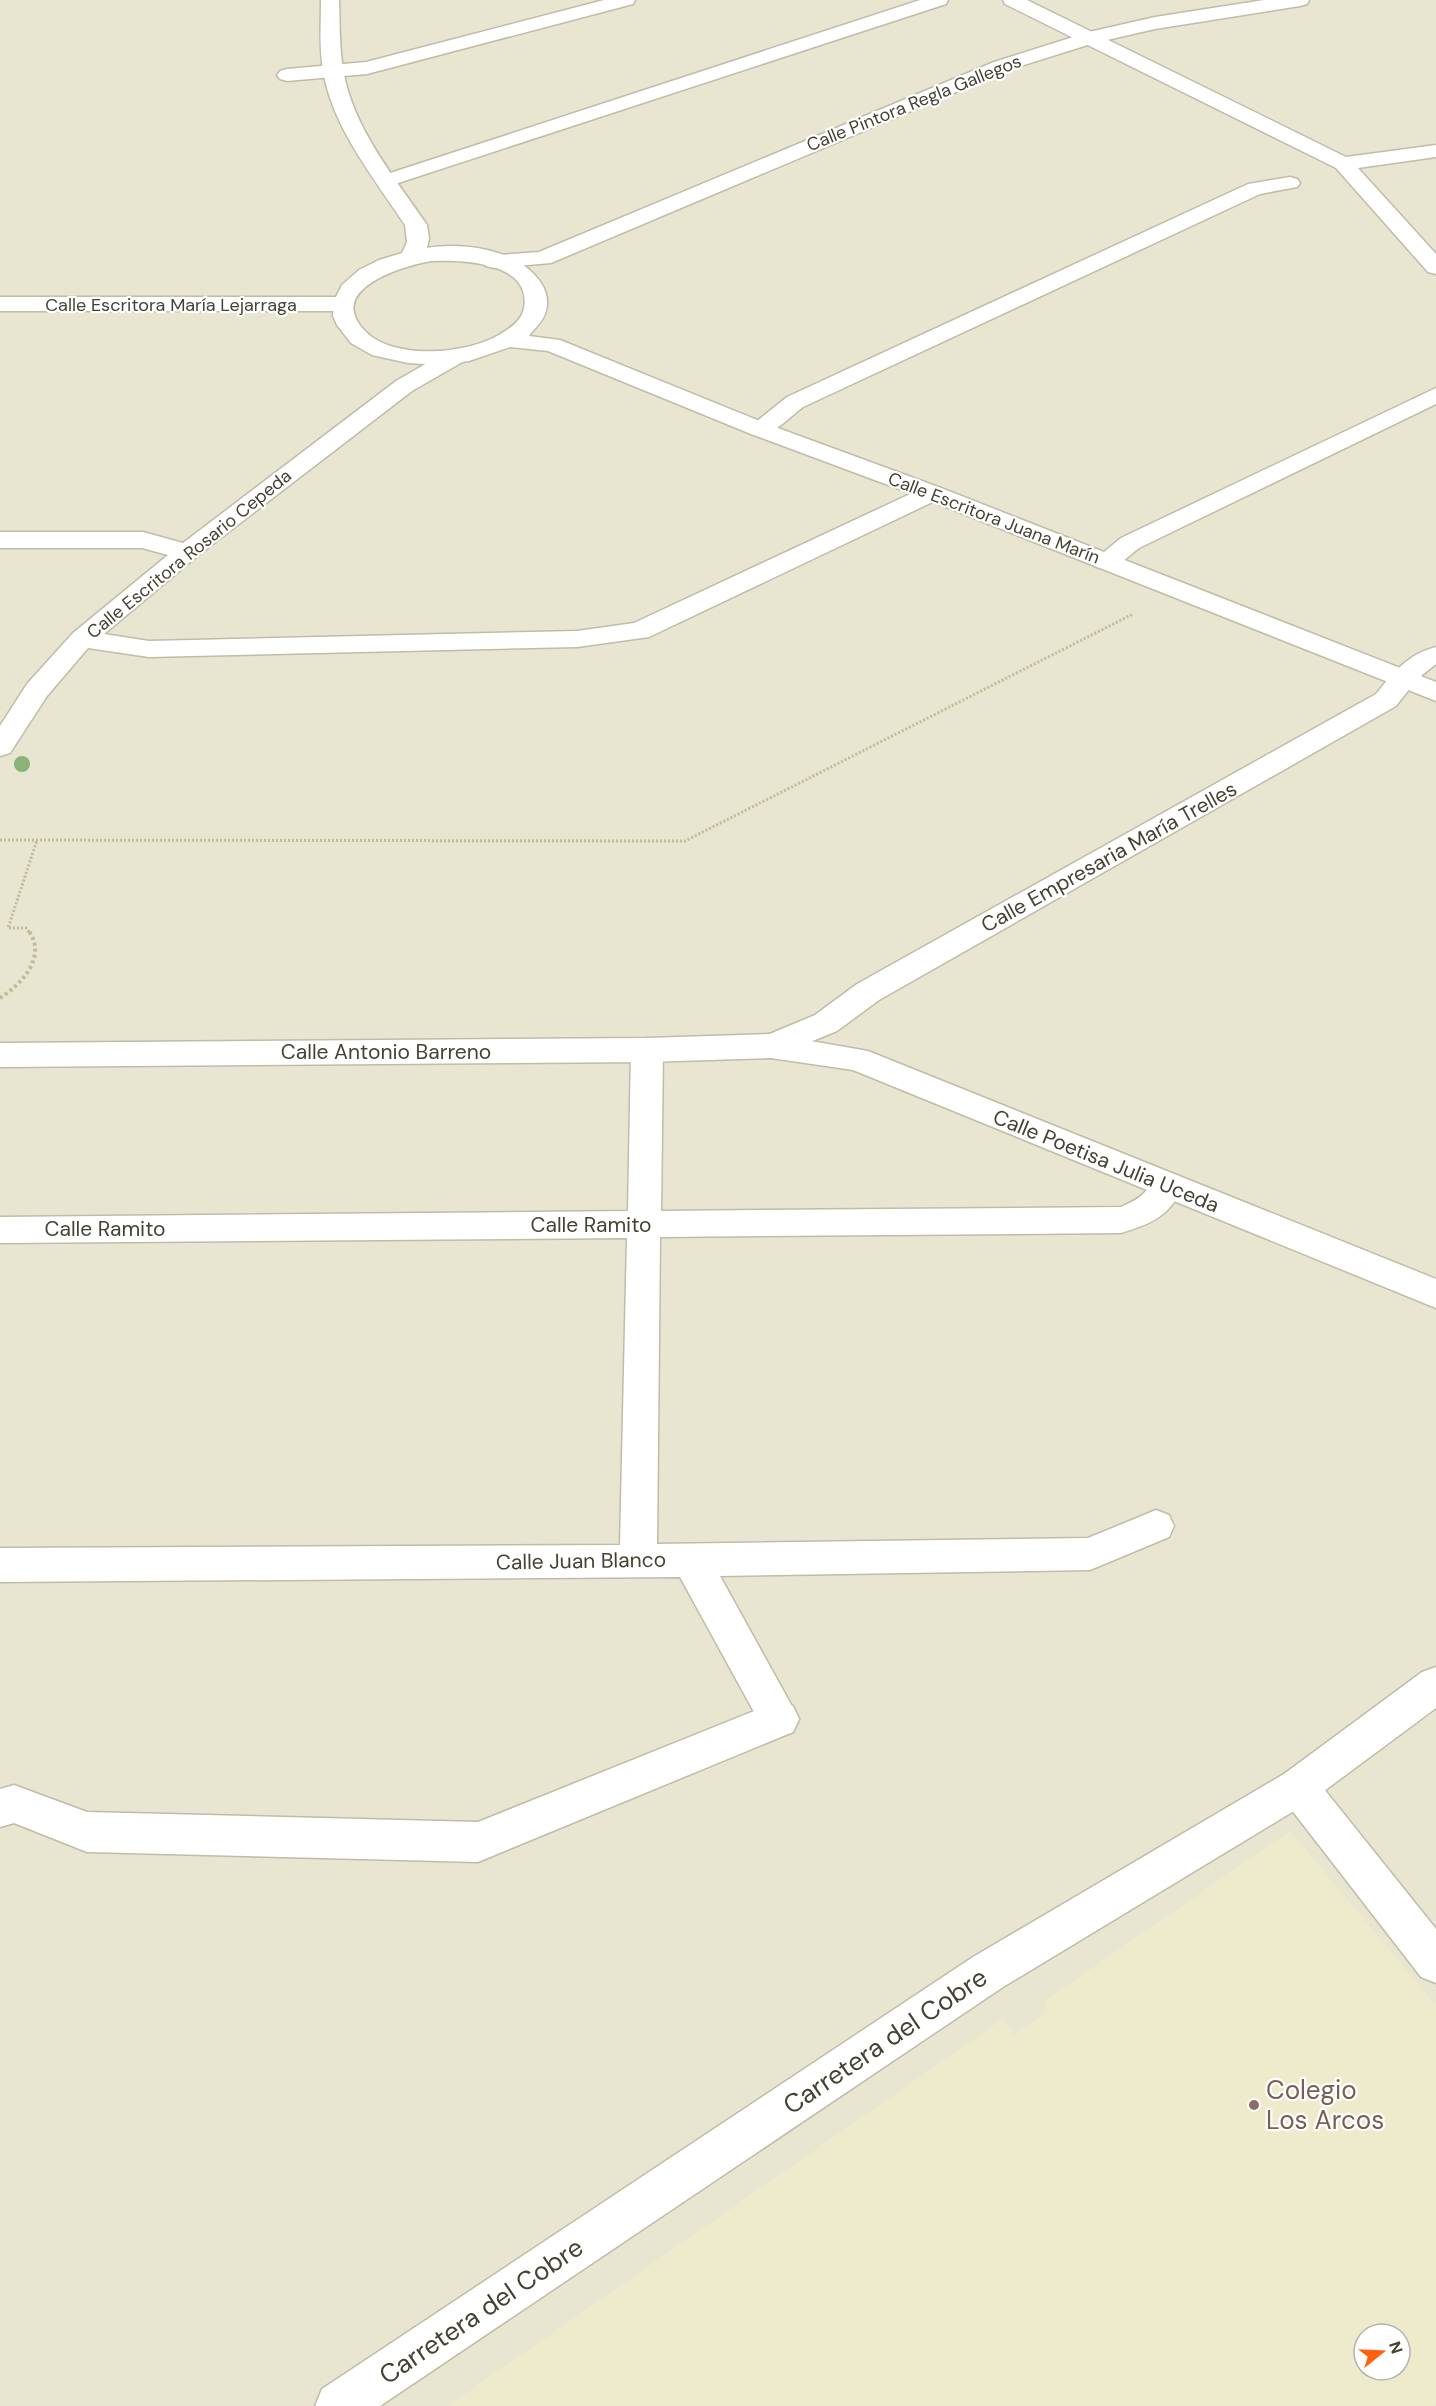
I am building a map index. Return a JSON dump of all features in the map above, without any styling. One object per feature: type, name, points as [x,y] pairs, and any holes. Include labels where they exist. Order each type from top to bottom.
[{"type":"street","points":[[330,0],[333,71],[348,113],[416,225],[420,238],[410,258]]},
{"type":"street","points":[[287,75],[367,68],[626,0]]},
{"type":"street","points":[[388,180],[939,0]]},
{"type":"street","points":[[1012,0],[1343,164],[1436,267]]},
{"type":"street","name":"Calle Pintora Regla Gallegos","points":[[494,261],[543,258],[1001,66],[1089,38],[1155,23],[1300,0]]},
{"type":"street","points":[[1343,164],[1436,151]]},
{"type":"street","points":[[759,429],[795,402],[1255,188],[1290,183]]},
{"type":"street","points":[[416,225],[442,245],[461,255]]},
{"type":"street","points":[[432,254],[461,255],[494,261],[514,270],[529,283],[537,299],[530,322],[507,340],[492,347],[456,356],[436,358],[398,354],[381,349],[355,334],[343,315],[343,304],[348,292],[365,276],[390,264],[410,258],[432,254]]},
{"type":"street","points":[[529,283],[543,258]]},
{"type":"street","name":"Calle Escritora María Lejarraga","points":[[0,304],[343,304]]},
{"type":"street","points":[[530,322],[552,345]]},
{"type":"street","points":[[507,340],[552,345]]},
{"type":"street","name":"Calle Escritora Juana Marín","points":[[552,345],[759,429],[932,493],[1436,692]]},
{"type":"street","points":[[398,354],[406,364],[404,387]]},
{"type":"street","name":"Calle Escritora Rosario Cepeda","points":[[0,747],[37,690],[82,639],[187,552],[404,387],[456,356]]},
{"type":"street","points":[[1105,562],[1130,543],[1436,395]]},
{"type":"street","points":[[82,639],[149,649],[577,639],[640,631],[932,493]]},
{"type":"street","points":[[0,540],[143,540],[187,552]]},
{"type":"street","name":"Calle Empresaria María Trelles","points":[[771,1046],[826,1023],[868,992],[1386,700],[1427,657],[1436,655]]},
{"type":"street","name":"Calle Antonio Barreno","points":[[0,1054],[647,1050],[771,1046]]},
{"type":"street","name":"Calle Poetisa Julia Uceda","points":[[771,1046],[857,1059],[1436,1294]]},
{"type":"street","points":[[638,1561],[647,1050]]},
{"type":"street","name":"Calle Ramito","points":[[0,1230],[1121,1220],[1143,1214],[1159,1202],[1168,1186]]},
{"type":"street","name":"Calle Juan Blanco","points":[[0,1565],[638,1561],[1090,1554],[1156,1526]]},
{"type":"street","points":[[0,1808],[14,1804],[87,1832],[478,1842],[779,1719],[690,1559]]},
{"type":"street","name":"Carretera del Cobre","points":[[339,2406],[988,1972],[1298,1787],[1436,1685]]},
{"type":"street","points":[[1298,1787],[1436,1962]]},
{"type":"path","points":[[0,840],[685,841],[1133,615],[1162,584]]},
{"type":"path","points":[[0,998],[8,993],[30,968],[35,956],[34,940],[26,928],[8,928],[38,840]]},
{"type":"shaded area","points":[[0,0],[1436,0],[1436,2406],[0,2406]]},
{"type":"shaded area","points":[[1290,1831],[1436,2006],[1436,2403],[1433,2406],[448,2406],[1003,2019],[1015,2035],[1048,2010],[1043,2002]]},
{"type":"place","name":"Colegio Los Arcos","points":[[1254,2105]]}]
